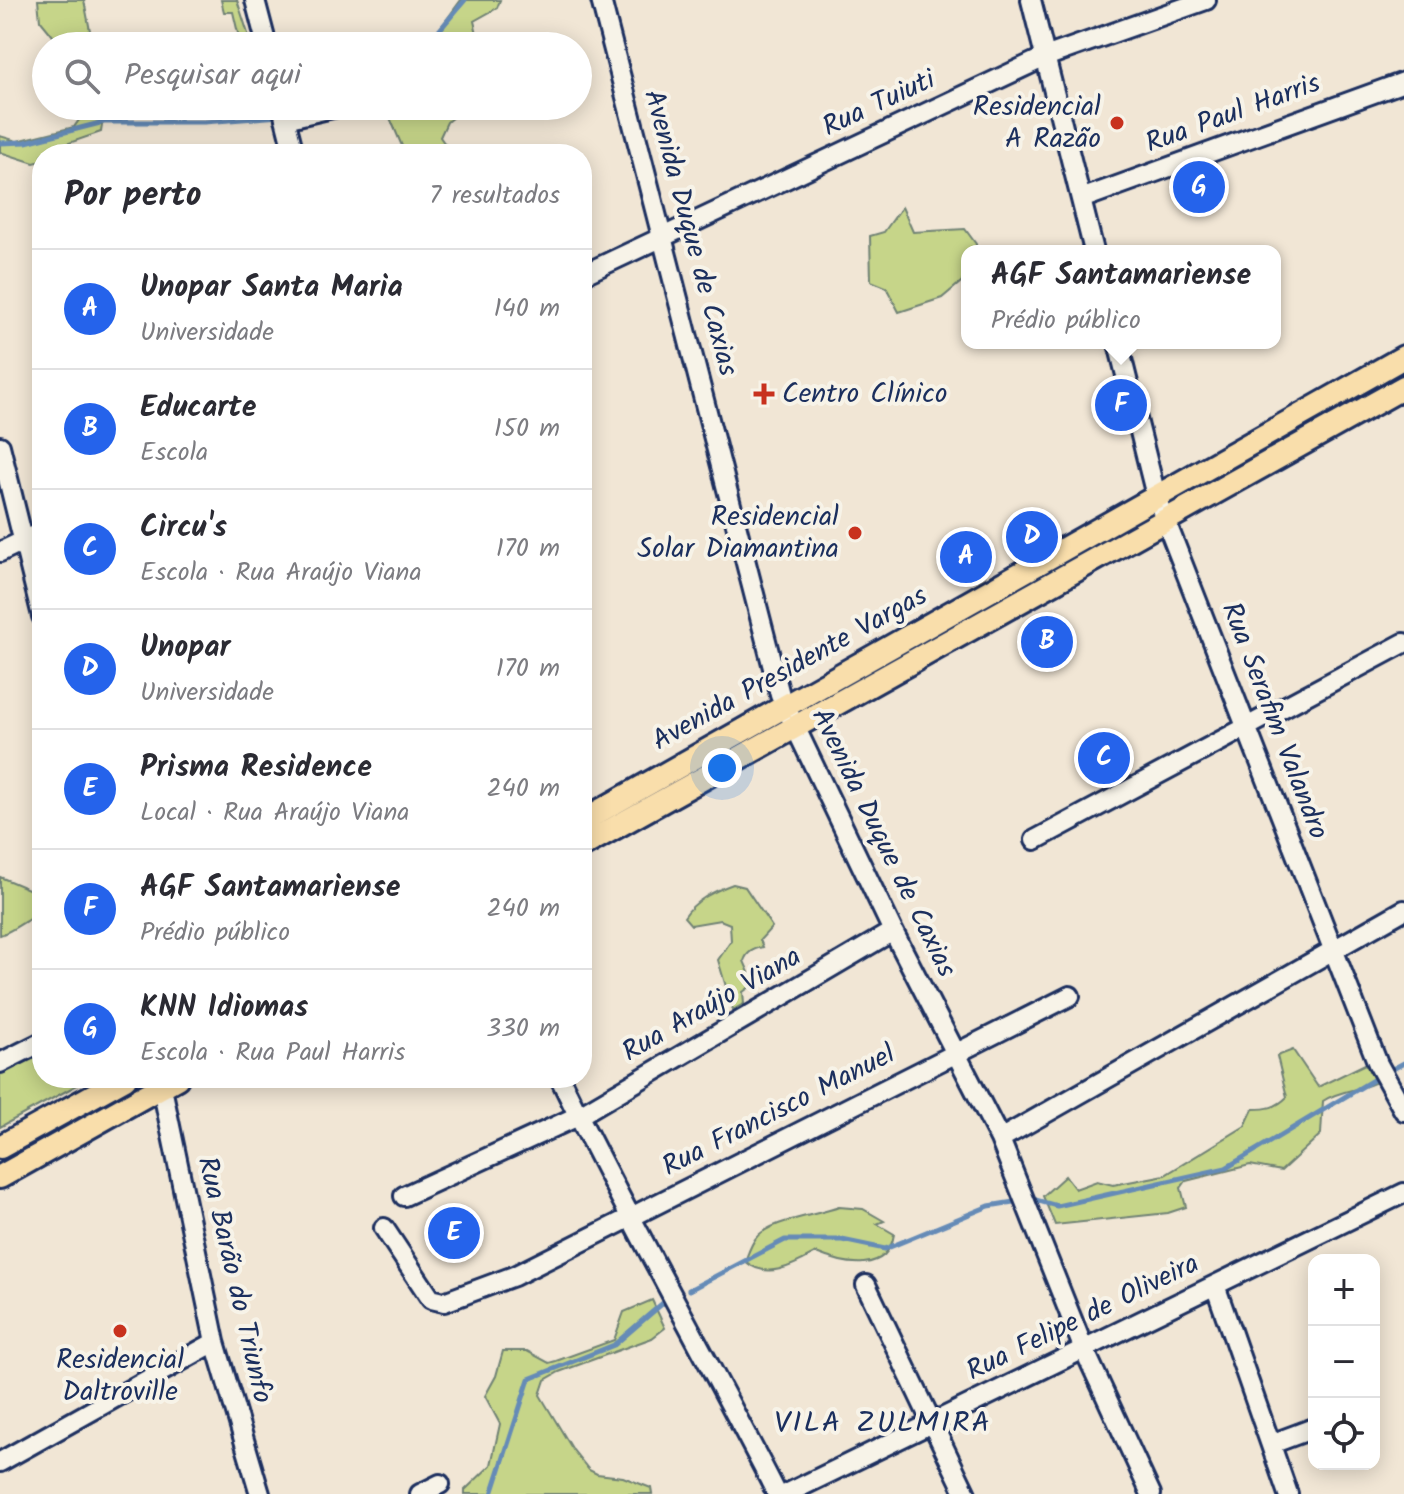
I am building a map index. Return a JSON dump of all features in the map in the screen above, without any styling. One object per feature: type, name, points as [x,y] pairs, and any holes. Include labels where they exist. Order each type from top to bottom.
[{"type":"main road","name":"Avenida Presidente Vargas","points":[[592,840],[789,716],[1156,496],[1404,357]]},
{"type":"main road","name":"Avenida Presidente Vargas","points":[[592,816],[1165,519],[1404,387]]},
{"type":"main road","points":[[0,1147],[107,1088]]},
{"type":"main road","points":[[0,1177],[154,1088]]},
{"type":"street","points":[[255,0],[263,32]]},
{"type":"street","name":"Avenida Duque de Caxias","points":[[601,0],[661,238],[789,716],[850,834],[893,931],[1000,1139],[1083,1347],[1151,1494]]},
{"type":"street","points":[[1031,0],[1092,245]]},
{"type":"street","name":"Rua Tuiuti","points":[[592,270],[1045,57],[1206,0]]},
{"type":"street","name":"Rua Paul Harris","points":[[1081,199],[1404,82]]},
{"type":"street","points":[[286,120],[292,144]]},
{"type":"street","name":"Rua Serafim Valandro","points":[[1119,349],[1156,496],[1378,1064],[1404,1111]]},
{"type":"street","points":[[0,446],[32,577]]},
{"type":"street","points":[[0,552],[32,537]]},
{"type":"street","points":[[1035,840],[1404,643]]},
{"type":"street","points":[[1000,1139],[1404,910]]},
{"type":"street","name":"Rua Araújo Viana","points":[[404,1196],[578,1116],[893,931]]},
{"type":"street","name":"Rua Francisco Manuel","points":[[384,1228],[431,1299],[444,1302],[514,1276],[1070,996]]},
{"type":"street","points":[[0,1063],[32,1047]]},
{"type":"street","name":"Rua Barão do Triunfo","points":[[167,1088],[215,1342],[260,1494]]},
{"type":"street","points":[[565,1088],[629,1218],[691,1326],[777,1494]]},
{"type":"street","name":"Rua Felipe de Oliveira","points":[[786,1494],[1404,1193]]},
{"type":"street","points":[[866,1285],[966,1494]]},
{"type":"street","points":[[1215,1285],[1288,1494]]},
{"type":"street","points":[[0,1462],[215,1342]]},
{"type":"street","points":[[1271,1444],[1308,1430]]},
{"type":"street","points":[[420,1494],[440,1484]]},
{"type":"green space","points":[[38,0],[84,0],[90,32],[50,32],[40,20]]},
{"type":"green space","points":[[221,0],[237,0],[247,32],[238,32],[233,12],[224,12]]},
{"type":"green space","points":[[461,0],[500,0],[497,8],[474,21],[477,32],[437,32]]},
{"type":"green space","points":[[79,120],[103,120],[101,132],[66,144],[32,144],[32,162],[0,152],[0,136],[17,141],[74,127]]},
{"type":"green space","points":[[391,120],[449,120],[440,137],[445,144],[401,144]]},
{"type":"green space","points":[[902,207],[913,232],[965,229],[976,245],[961,245],[961,282],[942,298],[899,312],[886,287],[871,281],[870,236],[884,232]]},
{"type":"green space","points":[[1404,365],[1404,373],[1186,497],[1183,491]]},
{"type":"green space","points":[[1145,512],[1149,518],[815,707],[811,700]]},
{"type":"green space","points":[[0,877],[31,890],[32,918],[0,935]]},
{"type":"green space","points":[[733,884],[745,887],[772,927],[760,940],[763,947],[751,951],[745,958],[754,984],[743,992],[744,1004],[733,1010],[718,960],[731,941],[730,924],[720,920],[691,925],[684,917],[706,897]]},
{"type":"green space","points":[[1293,1050],[1318,1087],[1365,1064],[1381,1080],[1323,1101],[1321,1134],[1281,1171],[1250,1165],[1186,1181],[1181,1188],[1186,1207],[1168,1213],[1055,1225],[1043,1196],[1065,1176],[1075,1189],[1097,1181],[1113,1185],[1165,1175],[1245,1126],[1253,1109],[1279,1104],[1287,1097],[1277,1056]]},
{"type":"green space","points":[[32,1056],[32,1088],[72,1088],[0,1127],[0,1073]]},
{"type":"green space","points":[[839,1207],[863,1209],[884,1221],[877,1224],[894,1234],[883,1256],[874,1261],[852,1263],[816,1253],[790,1266],[771,1270],[753,1267],[745,1261],[762,1232]]},
{"type":"green space","points":[[652,1300],[665,1328],[652,1338],[559,1372],[545,1380],[540,1395],[573,1450],[589,1470],[623,1477],[651,1488],[652,1494],[465,1494],[465,1490],[491,1465],[500,1424],[485,1396],[496,1376],[503,1351],[527,1351],[549,1363],[556,1361],[614,1340],[624,1312]]},
{"type":"waterway","points":[[438,32],[465,0]]},
{"type":"waterway","points":[[0,143],[26,142],[104,122],[229,120]]},
{"type":"waterway","points":[[1387,1072],[1404,1063]]},
{"type":"waterway","points":[[689,1290],[785,1240],[842,1240],[885,1249],[989,1206],[1032,1199],[1057,1206],[1226,1168],[1378,1077]]},
{"type":"waterway","points":[[492,1494],[529,1379],[614,1345],[663,1303]]},
{"type":"place","name":"Residencial A Razão","points":[[1117,123]]},
{"type":"place","name":"KNN Idiomas","points":[[1199,187]]},
{"type":"place","name":"Centro Clínico","points":[[764,394]]},
{"type":"place","name":"AGF Santamariense","points":[[1121,405]]},
{"type":"place","name":"Residencial Solar Diamantina","points":[[855,533]]},
{"type":"place","name":"Unopar","points":[[1032,537]]},
{"type":"place","name":"Unopar Santa Maria","points":[[966,557]]},
{"type":"place","name":"Educarte","points":[[1047,642]]},
{"type":"place","name":"Circu's","points":[[1104,758]]},
{"type":"place","name":"Prisma Residence","points":[[454,1233]]},
{"type":"place","name":"Residencial Daltroville","points":[[120,1331]]},
{"type":"district","name":"VILA ZULMIRA","points":[[883,1424]]}]
